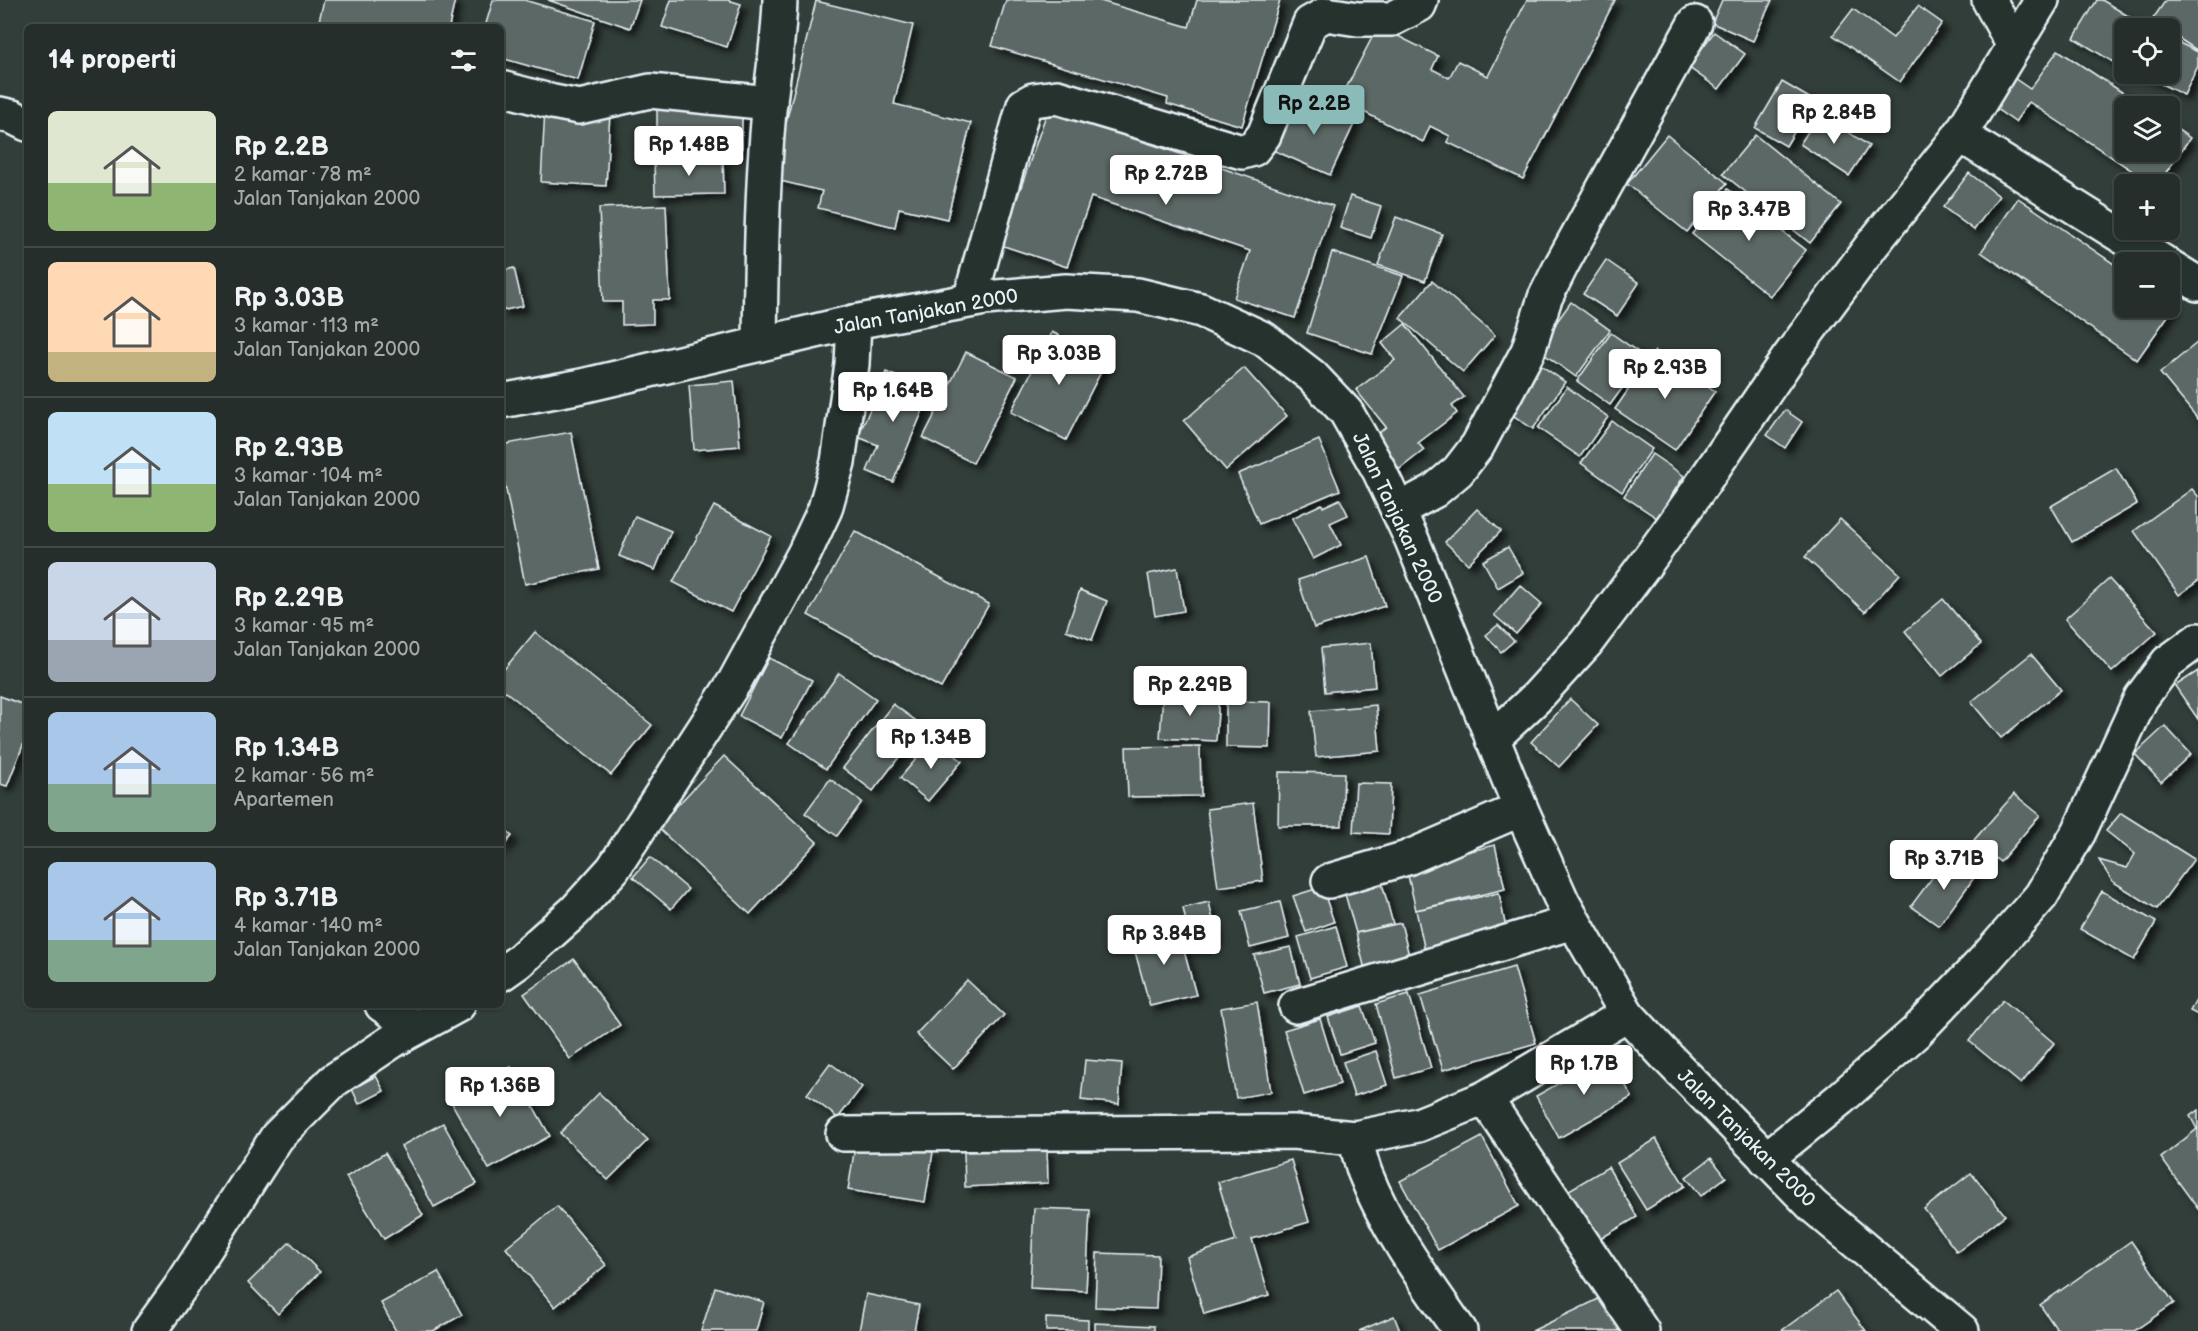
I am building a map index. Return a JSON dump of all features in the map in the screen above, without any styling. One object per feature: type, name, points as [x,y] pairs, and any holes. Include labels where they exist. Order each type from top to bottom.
[{"type":"street","points":[[760,344],[762,231],[770,103],[778,41],[780,0]]},
{"type":"street","points":[[970,300],[1024,105],[1033,100],[1057,97],[1242,152],[1253,149],[1264,135],[1310,23],[1326,14],[1358,19],[1392,19],[1419,5],[1421,0]]},
{"type":"street","points":[[1989,0],[2014,46]]},
{"type":"street","points":[[1492,739],[1536,698],[1586,643],[1690,502],[1802,339],[1872,245],[1960,135],[2043,0]]},
{"type":"street","points":[[1398,510],[1434,491],[1458,471],[1478,446],[1527,351],[1545,298],[1562,264],[1695,23]]},
{"type":"street","points":[[504,89],[579,107],[650,91],[770,103]]},
{"type":"street","points":[[0,114],[24,122]]},
{"type":"street","points":[[1960,135],[2147,252]]},
{"type":"street","points":[[2180,273],[2198,284]]},
{"type":"street","name":"Jalan Tanjakan 2000","points":[[504,400],[582,386],[854,322],[970,300],[1066,291],[1138,295],[1201,310],[1264,339],[1312,376],[1346,412],[1379,470],[1439,606],[1521,809],[1563,903],[1627,1014],[1813,1206],[1962,1331]]},
{"type":"street","points":[[504,972],[575,911],[613,869],[735,681],[799,564],[825,509],[838,462],[851,375],[854,322]]},
{"type":"street","points":[[1766,1159],[1840,1099],[1916,1032],[1982,963],[2041,896],[2079,832],[2141,698],[2168,662],[2198,640]]},
{"type":"street","points":[[1329,881],[1407,858],[1521,809]]},
{"type":"street","points":[[1296,1006],[1573,922]]},
{"type":"street","points":[[386,1008],[415,1028]]},
{"type":"street","points":[[149,1331],[182,1285],[277,1137],[333,1081],[394,1040],[452,1008]]},
{"type":"street","points":[[843,1134],[1293,1132],[1355,1138],[1418,1125],[1485,1098],[1627,1014]]},
{"type":"street","points":[[1485,1098],[1642,1331]]},
{"type":"street","points":[[1355,1138],[1365,1172],[1383,1211],[1409,1257],[1460,1331]]},
{"type":"building","points":[[324,0],[455,0],[450,24],[318,24]]},
{"type":"building","points":[[493,0],[524,0],[595,21],[578,80],[504,59],[504,24],[486,24]]},
{"type":"building","points":[[548,0],[640,0],[630,28]]},
{"type":"building","points":[[671,0],[728,0],[741,4],[727,47],[662,27]]},
{"type":"building","points":[[1006,0],[1097,0],[1189,27],[1197,0],[1280,0],[1242,126],[1167,104],[1168,98],[992,46]]},
{"type":"building","points":[[1527,0],[1615,0],[1523,179],[1447,142],[1450,136],[1430,126],[1423,142],[1340,100],[1378,26],[1438,56],[1432,69],[1449,78],[1458,61],[1488,76]]},
{"type":"building","points":[[1722,0],[1772,0],[1753,41],[1712,23]]},
{"type":"building","points":[[2097,0],[2102,0],[2131,18],[2114,18],[2114,63],[2074,38]]},
{"type":"building","points":[[2166,0],[2198,0],[2198,51],[2180,39],[2180,18],[2153,18]]},
{"type":"building","points":[[816,1],[913,25],[894,104],[971,123],[947,219],[899,208],[895,227],[818,208],[822,191],[772,179]]},
{"type":"building","points":[[1918,6],[1942,23],[1900,82],[1833,35],[1853,9],[1893,38]]},
{"type":"building","points":[[1714,32],[1745,54],[1719,89],[1688,67]]},
{"type":"building","points":[[2180,43],[2198,52],[2198,66],[2184,95],[2161,84],[2180,84]]},
{"type":"building","points":[[2058,50],[2128,96],[2114,96],[2114,159],[2029,102],[2015,122],[1985,101],[2005,72],[2030,89]]},
{"type":"building","points":[[1782,82],[1813,100],[1786,146],[1755,128]]},
{"type":"building","points":[[1298,96],[1355,122],[1330,175],[1273,150]]},
{"type":"building","points":[[545,109],[610,112],[606,186],[541,182]]},
{"type":"building","points":[[1048,109],[1333,206],[1295,318],[1234,298],[1250,251],[1091,197],[1067,267],[1001,245]]},
{"type":"building","points":[[657,110],[742,110],[742,149],[657,149]]},
{"type":"building","points":[[1820,113],[1869,146],[1849,176],[1800,144]]},
{"type":"building","points":[[2180,131],[2190,138],[2180,152]]},
{"type":"building","points":[[1667,135],[1727,183],[1687,232],[1627,184]]},
{"type":"building","points":[[1755,135],[1841,204],[1810,243],[1723,174]]},
{"type":"building","points":[[723,159],[724,194],[655,195],[654,160]]},
{"type":"building","points":[[2119,162],[2173,162],[2165,174],[2137,174]]},
{"type":"building","points":[[1969,173],[1999,196],[1974,230],[1943,207]]},
{"type":"building","points":[[1728,189],[1806,250],[1770,296],[1692,234]]},
{"type":"building","points":[[1350,196],[1381,206],[1371,238],[1340,228]]},
{"type":"building","points":[[2018,198],[2114,264],[2114,318],[2167,318],[2137,360],[1981,252]]},
{"type":"building","points":[[666,205],[670,300],[653,300],[653,324],[622,325],[622,302],[603,302],[599,208]]},
{"type":"building","points":[[1396,217],[1442,234],[1425,281],[1378,265]]},
{"type":"building","points":[[1332,252],[1403,276],[1372,354],[1307,333]]},
{"type":"building","points":[[1606,260],[1639,283],[1617,316],[1583,294]]},
{"type":"building","points":[[514,268],[523,306],[504,310],[504,270]]},
{"type":"building","points":[[1432,281],[1495,335],[1463,372],[1400,318]]},
{"type":"building","points":[[1571,302],[1610,330],[1576,377],[1537,349]]},
{"type":"building","points":[[1405,324],[1464,397],[1452,406],[1457,413],[1418,443],[1424,450],[1392,475],[1366,443],[1386,427],[1356,390],[1395,360],[1382,343]]},
{"type":"building","points":[[1052,332],[1107,360],[1066,440],[1011,412]]},
{"type":"building","points":[[1611,333],[1645,357],[1610,405],[1577,381]]},
{"type":"building","points":[[2198,342],[2198,419],[2160,373]]},
{"type":"building","points":[[1655,351],[1715,391],[1675,450],[1615,409]]},
{"type":"building","points":[[966,352],[1017,377],[973,463],[923,438]]},
{"type":"building","points":[[1536,362],[1565,382],[1533,429],[1504,409]]},
{"type":"building","points":[[1244,368],[1287,416],[1226,470],[1184,421]]},
{"type":"building","points":[[886,372],[931,391],[893,482],[867,471],[878,445],[858,437]]},
{"type":"building","points":[[734,381],[740,446],[694,450],[689,385]]},
{"type":"building","points":[[1567,387],[1608,417],[1580,457],[1538,428]]},
{"type":"building","points":[[1785,410],[1802,422],[1785,448],[1767,435]]},
{"type":"building","points":[[1612,421],[1652,449],[1622,492],[1581,463]]},
{"type":"building","points":[[571,432],[599,569],[525,584],[504,480],[504,444]]},
{"type":"building","points":[[1319,440],[1340,490],[1259,524],[1238,474]]},
{"type":"building","points":[[1652,454],[1684,476],[1657,518],[1624,496]]},
{"type":"building","points":[[2116,468],[2137,504],[2072,542],[2051,506]]},
{"type":"building","points":[[2192,489],[2198,496],[2198,581],[2179,595],[2134,531]]},
{"type":"building","points":[[1340,499],[1348,515],[1330,523],[1341,545],[1313,559],[1292,518],[1322,504],[1323,507]]},
{"type":"building","points":[[714,506],[771,536],[731,612],[673,582]]},
{"type":"building","points":[[1477,509],[1501,531],[1468,564],[1445,542]]},
{"type":"building","points":[[635,516],[671,531],[655,570],[619,556]]},
{"type":"building","points":[[1840,519],[1900,574],[1865,612],[1805,557]]},
{"type":"building","points":[[855,531],[989,604],[941,688],[808,615]]},
{"type":"building","points":[[1508,547],[1523,573],[1498,588],[1483,561]]},
{"type":"building","points":[[1369,557],[1385,606],[1314,628],[1298,580]]},
{"type":"building","points":[[1177,568],[1184,611],[1155,616],[1148,574]]},
{"type":"building","points":[[2109,579],[2157,632],[2112,672],[2065,619]]},
{"type":"building","points":[[1520,585],[1542,604],[1516,634],[1494,615]]},
{"type":"building","points":[[1080,590],[1107,601],[1092,640],[1066,630]]},
{"type":"building","points":[[1943,599],[1981,644],[1942,676],[1905,631]]},
{"type":"building","points":[[1498,625],[1514,641],[1501,652],[1486,635]]},
{"type":"building","points":[[535,632],[652,725],[611,775],[504,690],[504,669]]},
{"type":"building","points":[[1371,643],[1375,687],[1325,692],[1321,648]]},
{"type":"building","points":[[2031,654],[2061,690],[2001,738],[1971,702]]},
{"type":"building","points":[[769,658],[812,680],[782,738],[739,716]]},
{"type":"building","points":[[2198,671],[2198,719],[2175,686]]},
{"type":"building","points":[[839,673],[876,699],[826,769],[789,743]]},
{"type":"building","points":[[1163,693],[1219,696],[1216,741],[1160,738]]},
{"type":"building","points":[[0,696],[24,705],[24,743],[7,786],[0,784]]},
{"type":"building","points":[[1570,699],[1598,725],[1559,767],[1531,742]]},
{"type":"building","points":[[1226,701],[1271,702],[1270,748],[1226,747]]},
{"type":"building","points":[[893,704],[923,726],[873,791],[843,768]]},
{"type":"building","points":[[1376,705],[1380,751],[1316,757],[1311,711]]},
{"type":"building","points":[[2165,726],[2191,754],[2161,782],[2135,754]]},
{"type":"building","points":[[934,738],[962,761],[928,801],[900,778]]},
{"type":"building","points":[[1200,746],[1201,796],[1128,797],[1126,747]]},
{"type":"building","points":[[724,756],[817,842],[750,914],[657,827]]},
{"type":"building","points":[[1279,772],[1344,773],[1342,826],[1278,826]]},
{"type":"building","points":[[830,779],[862,802],[837,836],[805,813]]},
{"type":"building","points":[[1356,783],[1391,784],[1389,834],[1353,832]]},
{"type":"building","points":[[2014,794],[2040,815],[2000,862],[1974,840]]},
{"type":"building","points":[[1253,803],[1263,881],[1218,887],[1207,809]]},
{"type":"building","points":[[2121,813],[2194,859],[2157,909],[2112,881],[2099,860],[2127,868],[2135,854],[2106,831]]},
{"type":"building","points":[[504,829],[512,836],[504,845]]},
{"type":"building","points":[[1495,845],[1505,889],[1416,910],[1406,867]]},
{"type":"building","points":[[1949,855],[1976,875],[1939,926],[1911,906]]},
{"type":"building","points":[[650,857],[688,889],[671,909],[633,877]]},
{"type":"building","points":[[1379,872],[1393,924],[1356,933],[1342,883]]},
{"type":"building","points":[[1322,887],[1334,922],[1306,932],[1293,896]]},
{"type":"building","points":[[2102,891],[2156,922],[2134,960],[2080,929]]},
{"type":"building","points":[[1499,893],[1508,939],[1426,956],[1416,910]]},
{"type":"building","points":[[1209,902],[1217,938],[1191,944],[1183,908]]},
{"type":"building","points":[[1280,902],[1289,938],[1250,948],[1241,911]]},
{"type":"building","points":[[1401,923],[1411,964],[1366,974],[1356,933]]},
{"type":"building","points":[[1177,925],[1196,995],[1150,1006],[1131,937]]},
{"type":"building","points":[[1336,926],[1347,967],[1310,978],[1298,937]]},
{"type":"building","points":[[1291,947],[1300,984],[1264,993],[1254,955]]},
{"type":"building","points":[[574,959],[620,1025],[570,1059],[524,994]]},
{"type":"building","points":[[1514,967],[1536,1043],[1443,1070],[1420,995]]},
{"type":"building","points":[[967,980],[1004,1015],[953,1069],[916,1034]]},
{"type":"building","points":[[1409,994],[1431,1068],[1396,1078],[1376,1004]]},
{"type":"building","points":[[2198,997],[2198,1015],[2190,1011]]},
{"type":"building","points":[[2003,1000],[2054,1043],[2021,1084],[1969,1041]]},
{"type":"building","points":[[1257,1002],[1271,1092],[1236,1098],[1221,1008]]},
{"type":"building","points":[[1362,1006],[1375,1043],[1340,1054],[1328,1017]]},
{"type":"building","points":[[1320,1019],[1340,1084],[1304,1095],[1284,1030]]},
{"type":"building","points":[[1376,1051],[1387,1085],[1354,1096],[1343,1062]]},
{"type":"building","points":[[1609,1055],[1632,1097],[1559,1138],[1536,1096]]},
{"type":"building","points":[[1085,1060],[1122,1063],[1119,1104],[1081,1100]]},
{"type":"building","points":[[830,1063],[862,1087],[838,1118],[807,1094]]},
{"type":"building","points":[[511,1067],[550,1136],[489,1169],[450,1100]]},
{"type":"building","points":[[376,1076],[384,1091],[359,1104],[352,1089]]},
{"type":"building","points":[[599,1093],[648,1140],[608,1180],[560,1133]]},
{"type":"building","points":[[2198,1110],[2198,1209],[2161,1158],[2197,1129],[2190,1116]]},
{"type":"building","points":[[443,1123],[477,1184],[434,1207],[401,1146]]},
{"type":"building","points":[[1482,1137],[1519,1206],[1438,1250],[1400,1181]]},
{"type":"building","points":[[1656,1139],[1685,1186],[1646,1210],[1617,1163]]},
{"type":"building","points":[[856,1140],[933,1152],[925,1202],[848,1190]]},
{"type":"building","points":[[1047,1149],[1048,1183],[965,1187],[964,1152]]},
{"type":"building","points":[[385,1153],[423,1215],[384,1239],[346,1177]]},
{"type":"building","points":[[1711,1158],[1726,1177],[1701,1196],[1686,1177]]},
{"type":"building","points":[[1291,1160],[1309,1222],[1252,1239],[1269,1295],[1204,1314],[1187,1257],[1236,1241],[1218,1182]]},
{"type":"building","points":[[1608,1167],[1637,1217],[1588,1246],[1559,1196]]},
{"type":"building","points":[[1971,1173],[2005,1215],[1957,1252],[1924,1209]]},
{"type":"building","points":[[557,1206],[606,1265],[555,1307],[506,1248]]},
{"type":"building","points":[[1034,1208],[1090,1210],[1086,1291],[1030,1288]]},
{"type":"building","points":[[2131,1241],[2174,1303],[2134,1331],[2058,1331],[2040,1305]]},
{"type":"building","points":[[290,1242],[320,1272],[278,1314],[248,1283]]},
{"type":"building","points":[[1097,1253],[1158,1255],[1156,1309],[1095,1307]]},
{"type":"building","points":[[438,1272],[462,1315],[433,1331],[396,1331],[381,1303]]},
{"type":"building","points":[[715,1287],[764,1302],[756,1331],[701,1331]]},
{"type":"building","points":[[1836,1291],[1866,1331],[1781,1331]]},
{"type":"building","points":[[1611,1293],[1629,1331],[1532,1331]]},
{"type":"building","points":[[866,1294],[919,1305],[914,1331],[859,1331]]},
{"type":"building","points":[[1394,1316],[1400,1331],[1359,1331]]},
{"type":"building","points":[[1046,1318],[1088,1320],[1088,1331],[1046,1331]]},
{"type":"building","points":[[1095,1323],[1154,1326],[1154,1331],[1095,1331]]}]
